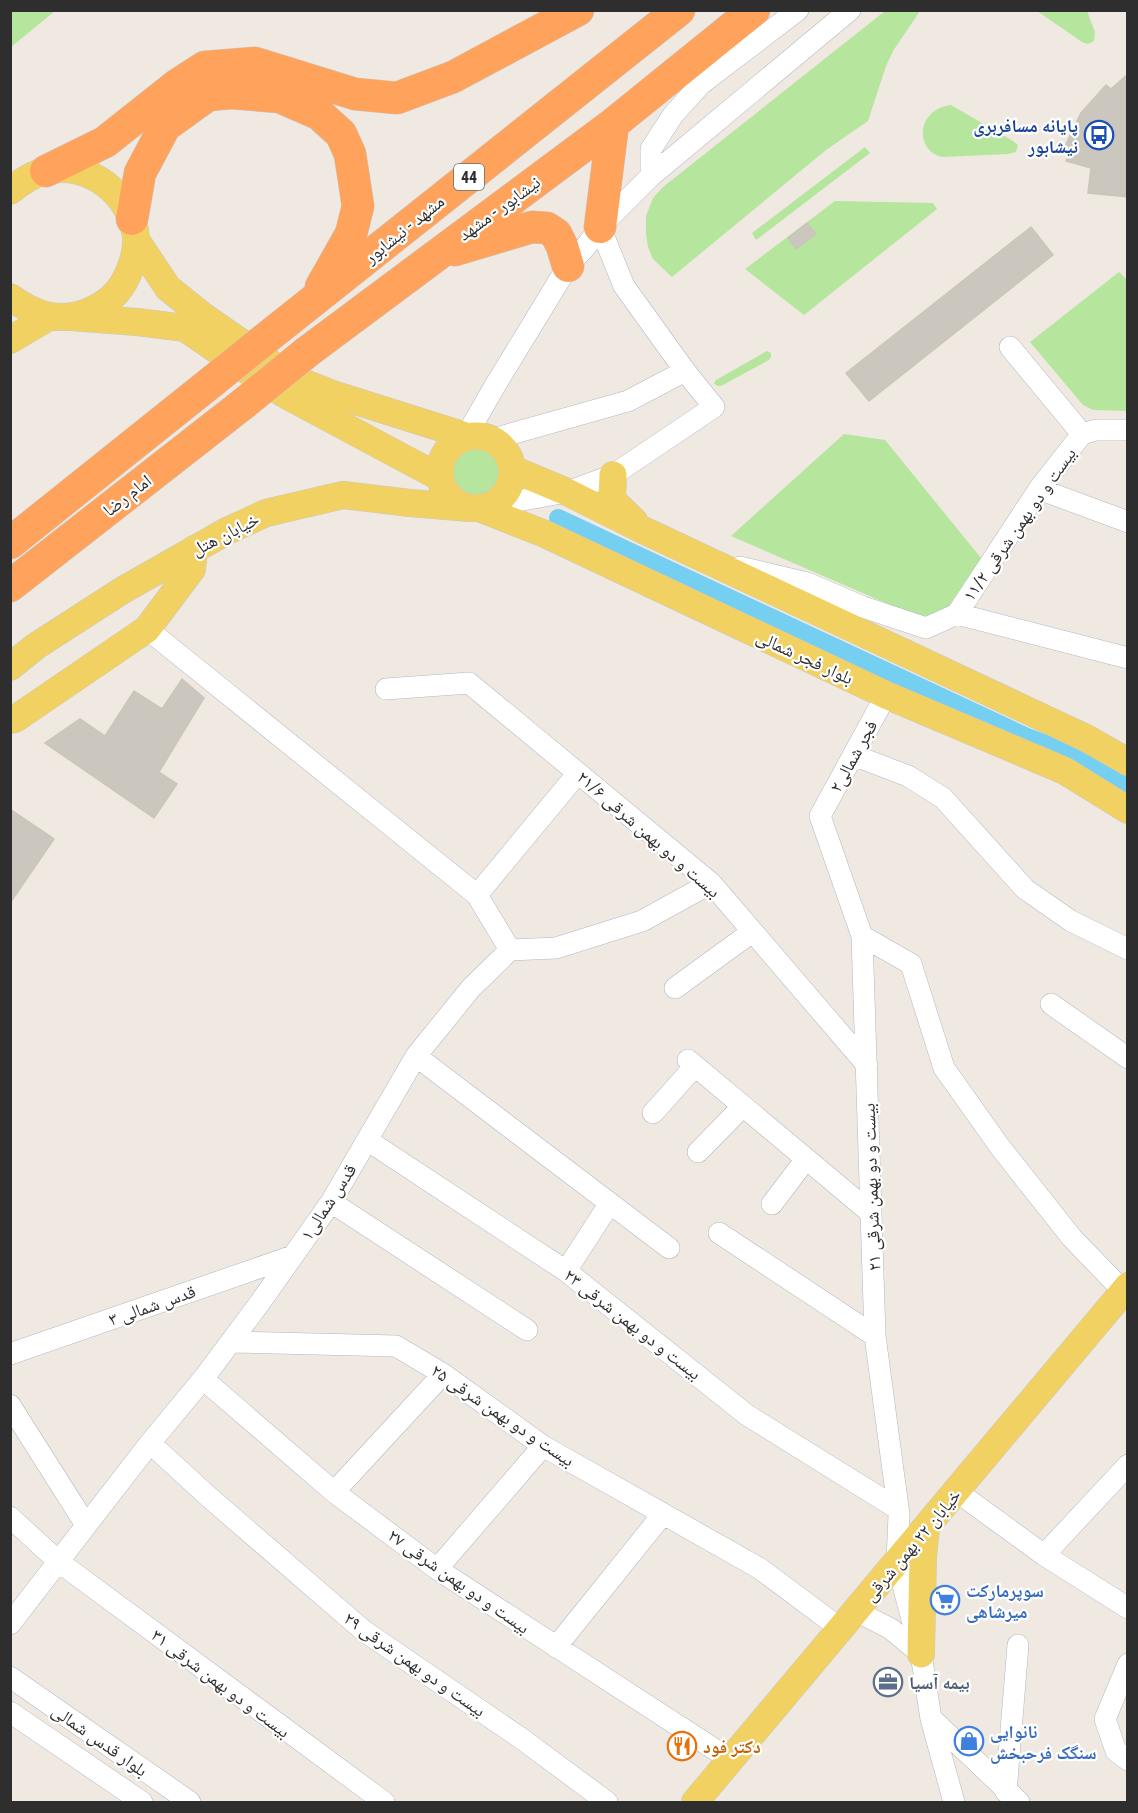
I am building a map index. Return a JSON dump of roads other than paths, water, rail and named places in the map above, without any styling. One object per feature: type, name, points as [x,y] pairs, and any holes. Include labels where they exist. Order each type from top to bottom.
[{"type":"highway","points":[[23,178],[105,142],[205,67],[255,63],[355,94],[397,98],[453,77],[578,10]]},
{"type":"highway","name":"مشهد - نیشابور","points":[[214,380],[678,10]]},
{"type":"highway","name":"نیشابور - مشهد","points":[[243,404],[307,352],[613,124],[754,10]]},
{"type":"highway","points":[[134,229],[140,173],[165,126],[208,95],[231,93],[280,97],[319,114],[341,134],[350,154],[358,206],[351,234],[314,301]]},
{"type":"highway","points":[[600,227],[613,124]]},
{"type":"highway","points":[[434,257],[532,227],[547,228],[556,234],[568,266]]},
{"type":"highway","name":"امام رضا","points":[[10,543],[214,380]]},
{"type":"highway","name":"امام رضا","points":[[10,586],[243,404]]},
{"type":"main road","points":[[23,178],[68,169],[89,174],[107,184],[122,200],[134,229],[168,288],[203,316],[292,378],[333,394],[466,436],[484,436],[493,439],[502,446],[509,457],[512,468],[511,481],[506,492],[498,501],[479,507],[458,504],[443,488],[439,477],[439,466],[443,456],[456,440],[466,436]]},
{"type":"main road","points":[[10,340],[59,317],[96,310],[118,292],[132,268],[134,229]]},
{"type":"main road","points":[[10,297],[28,310],[59,317],[137,322],[185,328],[284,394],[439,477]]},
{"type":"main road","points":[[512,468],[1086,738],[1128,762]]},
{"type":"main road","points":[[613,475],[612,500],[643,530]]},
{"type":"main road","name":"خیابان هتل","points":[[10,667],[36,646],[123,590],[227,531],[266,513],[343,495],[410,503],[479,507]]},
{"type":"main road","name":"بلوار فجر شمالی","points":[[479,507],[545,534],[886,695],[1065,771],[1128,810]]},
{"type":"main road","points":[[10,720],[15,719],[147,629],[192,569],[194,549]]},
{"type":"main road","name":"خیابان ۲۲ بهمن شرقی","points":[[695,1803],[1126,1291]]},
{"type":"main road","points":[[921,1654],[923,1557],[926,1527]]},
{"type":"street","points":[[651,176],[651,149],[672,115],[702,84],[798,10]]},
{"type":"street","points":[[466,436],[568,266],[600,227],[651,176],[850,10]]},
{"type":"street","points":[[479,507],[567,492],[613,475],[714,407],[624,286],[600,227]]},
{"type":"street","points":[[1010,347],[1082,434],[1096,430],[1128,430]]},
{"type":"street","points":[[493,439],[628,401],[685,371]]},
{"type":"street","name":"بیست و دو بهمن شرقی ۱۱/۲","points":[[957,614],[1039,489],[1082,434]]},
{"type":"street","points":[[1039,489],[1128,522]]},
{"type":"street","points":[[713,561],[807,583],[863,607],[926,628],[957,614],[1128,658]]},
{"type":"street","points":[[147,629],[477,895],[510,950],[556,948],[642,921],[711,883]]},
{"type":"street","name":"بیست و دو بهمن شرقی ۲۱/۶","points":[[386,689],[469,683],[711,883],[867,1065]]},
{"type":"street","name":"فجر شمالی۲","points":[[820,816],[886,695]]},
{"type":"street","points":[[854,756],[908,776],[944,798],[1025,889],[1071,921],[1128,949]]},
{"type":"street","points":[[477,895],[578,773]]},
{"type":"street","name":"بیست و دو بهمن شرقی ۲۱","points":[[820,816],[861,936],[875,1336],[898,1509],[897,1562],[921,1654],[931,1719],[954,1803]]},
{"type":"street","points":[[675,988],[752,932]]},
{"type":"street","points":[[861,936],[911,964],[944,1068],[1000,1147],[1064,1229],[1126,1291]]},
{"type":"street","name":"قدس شمالی۱","points":[[10,1624],[150,1443],[203,1379],[332,1202],[416,1056],[471,988],[510,950]]},
{"type":"street","points":[[1051,1004],[1128,1058]]},
{"type":"street","points":[[416,1056],[669,1248]]},
{"type":"street","points":[[653,1113],[691,1063],[871,1213]]},
{"type":"street","points":[[698,1152],[742,1106]]},
{"type":"street","name":"بیست و دو بهمن شرقی ۲۳","points":[[367,1140],[566,1271],[747,1414],[898,1509]]},
{"type":"street","points":[[772,1204],[806,1159]]},
{"type":"street","points":[[332,1202],[527,1330]]},
{"type":"street","points":[[566,1271],[610,1203]]},
{"type":"street","points":[[719,1233],[875,1336]]},
{"type":"street","name":"قدس شمالی ۳","points":[[10,1354],[293,1256]]},
{"type":"street","name":"بیست و دو بهمن شرقی ۲۵","points":[[231,1342],[396,1346],[444,1374],[543,1446],[849,1620],[891,1629],[921,1654]]},
{"type":"street","points":[[334,1492],[444,1374]]},
{"type":"street","name":"بیست و دو بهمن شرقی ۲۷","points":[[203,1379],[334,1492],[437,1569],[731,1760]]},
{"type":"street","points":[[10,1405],[86,1525]]},
{"type":"street","name":"بیست و دو بهمن شرقی ۲۹","points":[[150,1443],[364,1631],[522,1739],[607,1803]]},
{"type":"street","points":[[437,1569],[543,1446]]},
{"type":"street","points":[[1044,1555],[1128,1465]]},
{"type":"street","points":[[956,1491],[1044,1555],[1128,1608]]},
{"type":"street","points":[[556,1647],[663,1514]]},
{"type":"street","name":"بیست و دو بهمن شرقی ۳۱","points":[[10,1518],[59,1562],[384,1803]]},
{"type":"street","points":[[1013,1797],[1018,1645]]},
{"type":"street","points":[[1128,1664],[1105,1719],[1116,1751],[1128,1760]]},
{"type":"street","name":"بلوار قدس شمالی","points":[[10,1677],[190,1803]]},
{"type":"street","name":"بلوار قدس شمالی","points":[[10,1712],[106,1778],[133,1800]]},
{"type":"street","points":[[931,1719],[1013,1797]]},
{"type":"street","points":[[106,1778],[122,1755]]},
{"type":"waterway","points":[[558,518],[1027,737],[1077,756],[1128,786]]},
{"type":"place","name":"پایانه مسافربری نیشابور","points":[[1099,135]]},
{"type":"place","name":"سوپرمارکت میرشاهی","points":[[945,1600]]},
{"type":"place","name":"بیمه آسیا","points":[[888,1682]]},
{"type":"place","name":"نانوایی سنگک فرحبخش","points":[[969,1741]]},
{"type":"place","name":"دکتر فود","points":[[682,1746]]}]
